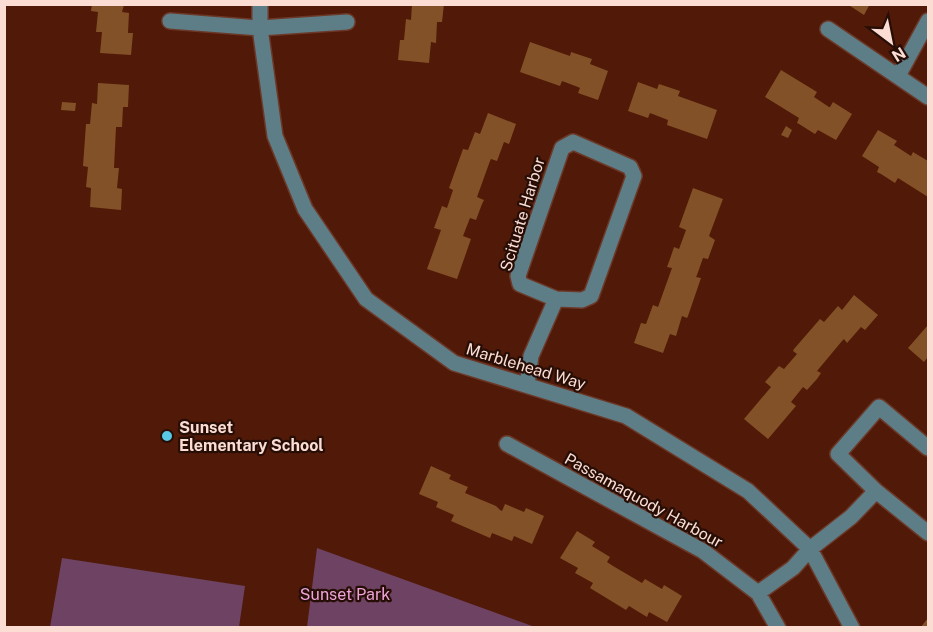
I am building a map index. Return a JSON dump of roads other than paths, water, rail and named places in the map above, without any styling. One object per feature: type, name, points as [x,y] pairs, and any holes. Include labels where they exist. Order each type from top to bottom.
[{"type":"street","name":"Marblehead Way","points":[[260,4],[260,28],[275,136],[305,210],[366,299],[453,363],[626,416],[748,491],[810,549],[852,627]]},
{"type":"street","points":[[170,21],[260,28],[348,22]]},
{"type":"street","points":[[898,76],[928,21]]},
{"type":"street","points":[[828,29],[928,97]]},
{"type":"street","name":"Scituate Harbor","points":[[573,142],[630,167],[634,176],[591,296],[582,300],[556,299],[520,284],[518,276],[562,148],[573,142]]},
{"type":"street","points":[[527,385],[531,356],[556,299]]},
{"type":"street","points":[[928,448],[879,407],[838,454],[876,491],[928,533]]},
{"type":"street","name":"Passamaquody Harbour","points":[[507,444],[703,550],[758,594],[778,627]]},
{"type":"street","points":[[758,594],[793,568],[810,549],[851,517],[876,491]]},
{"type":"place","name":"Sunset Elementary School","points":[[167,436]]},
{"type":"park label","name":"Sunset Park","points":[[345,594]]}]
